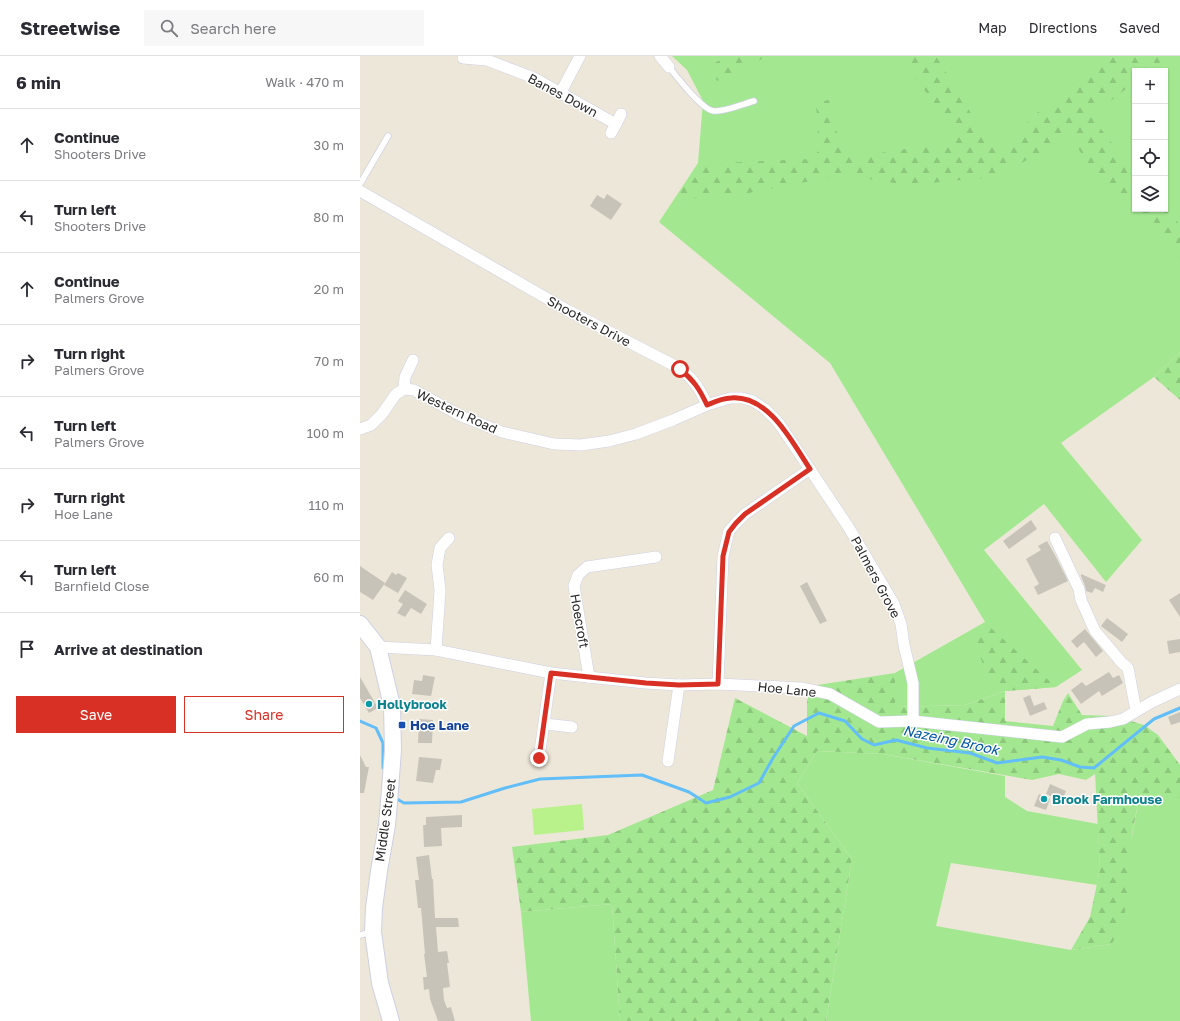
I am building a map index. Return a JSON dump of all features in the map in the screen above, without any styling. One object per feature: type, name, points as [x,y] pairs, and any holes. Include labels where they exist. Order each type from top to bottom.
[{"type":"street","points":[[560,92],[580,56]]},
{"type":"street","points":[[660,56],[669,67]]},
{"type":"street","name":"Banes Down","points":[[463,58],[487,60],[534,78],[616,124]]},
{"type":"street","name":"Shooters Drive","points":[[360,192],[567,310],[680,369],[693,379],[701,391],[707,405]]},
{"type":"street","points":[[404,389],[405,377],[413,360]]},
{"type":"street","name":"Western Road","points":[[360,429],[371,425],[382,414],[396,394],[404,389],[414,390],[461,416],[502,432],[554,444],[581,445],[610,441],[636,434],[674,420],[707,405]]},
{"type":"street","name":"Palmers Grove","points":[[707,405],[730,398],[742,398],[753,401],[765,409],[778,422],[798,450],[853,535],[894,606],[901,624],[904,645],[913,683],[913,721]]},
{"type":"street","points":[[718,684],[723,556],[729,532],[745,514],[810,469]]},
{"type":"street","points":[[436,650],[440,590],[436,565],[440,548],[449,538]]},
{"type":"street","points":[[1055,538],[1079,589],[1081,600],[1095,631],[1128,668],[1136,711]]},
{"type":"street","name":"Hoecroft","points":[[589,677],[574,586],[578,575],[587,567],[656,557]]},
{"type":"street","name":"Middle Street","points":[[360,624],[378,647],[392,706],[393,750],[387,820],[374,908],[366,934],[391,1021]]},
{"type":"street","name":"Hoe Lane","points":[[378,647],[436,650],[551,673],[646,683],[679,685],[718,684],[801,688],[830,694],[878,722],[913,721],[1062,737],[1087,724],[1110,722],[1123,718],[1180,689]]},
{"type":"street","points":[[539,758],[551,673]]},
{"type":"street","points":[[668,761],[679,685]]},
{"type":"street","points":[[545,724],[572,727]]},
{"type":"lane","points":[[669,67],[692,94],[710,110],[720,111],[754,100]]},
{"type":"lane","points":[[360,184],[388,136]]},
{"type":"green space","points":[[672,56],[1180,56],[1180,352],[1154,377],[1061,443],[1142,540],[1106,582],[1044,504],[984,550],[1082,670],[1056,687],[1005,691],[965,705],[895,707],[895,673],[985,622],[830,363],[659,222],[698,163],[703,101],[687,70]]},
{"type":"green space","points":[[727,56],[768,56],[717,81],[711,65]]},
{"type":"green space","points":[[899,56],[936,56],[986,140],[1005,144],[1038,112],[1115,56],[1168,56],[1153,68],[1132,68],[1132,84],[1091,116],[1132,169],[1132,212],[1096,176],[1070,136],[996,177],[908,185],[842,175],[728,197],[675,199],[698,164],[809,159],[819,151],[816,102],[829,100],[838,138],[850,158],[941,143],[958,135]]},
{"type":"green space","points":[[1132,212],[1168,212],[1180,225],[1180,258]]},
{"type":"green space","points":[[1180,352],[1180,400],[1154,377]]},
{"type":"green space","points":[[991,628],[1056,687],[1005,691],[987,675],[974,640]]},
{"type":"green space","points":[[895,673],[895,707],[965,705],[1005,691],[1005,721],[1053,726],[1063,701],[1068,693],[1082,715],[1114,716],[1144,725],[1158,735],[1180,765],[1180,798],[1139,798],[1132,834],[1125,914],[1112,944],[1071,950],[1090,917],[1100,869],[1095,774],[1086,780],[1059,774],[1032,780],[883,754],[817,751],[797,783],[852,859],[826,1021],[620,1021],[612,904],[521,912],[512,847],[608,835],[713,790],[735,698],[807,736],[807,701],[811,686]]},
{"type":"green space","points":[[817,751],[883,754],[1005,776],[1005,797],[1027,811],[1098,824],[1100,869],[1097,885],[951,863],[936,926],[1071,950],[1112,944],[1139,798],[1180,798],[1180,1021],[826,1021],[852,859],[797,783]]},
{"type":"green space","points":[[582,804],[584,830],[534,835],[532,809]]},
{"type":"green space","points":[[612,904],[620,1021],[531,1021],[521,912]]},
{"type":"building","points":[[607,194],[622,204],[611,220],[590,206],[597,195],[604,199]]},
{"type":"building","points":[[1031,520],[1037,529],[1009,549],[1003,541]]},
{"type":"building","points":[[1047,541],[1068,581],[1038,595],[1034,587],[1039,584],[1026,559],[1041,550],[1038,546]]},
{"type":"building","points":[[360,566],[385,583],[373,600],[360,592]]},
{"type":"building","points":[[392,572],[396,575],[398,573],[407,578],[398,593],[384,585]]},
{"type":"building","points":[[1081,574],[1106,585],[1103,592],[1095,588],[1092,593],[1086,591]]},
{"type":"building","points":[[807,582],[827,621],[820,624],[800,586]]},
{"type":"building","points":[[405,590],[427,604],[421,614],[411,608],[405,617],[397,613],[403,604],[398,601]]},
{"type":"building","points":[[1180,593],[1180,617],[1169,600]]},
{"type":"building","points":[[1107,618],[1128,634],[1122,642],[1101,626]]},
{"type":"building","points":[[1085,629],[1103,651],[1096,657],[1084,642],[1077,648],[1071,641]]},
{"type":"building","points":[[1180,639],[1180,652],[1169,654],[1167,641]]},
{"type":"building","points":[[1109,672],[1113,678],[1119,675],[1123,683],[1102,696],[1099,691],[1081,704],[1071,690],[1082,682],[1086,686]]},
{"type":"building","points":[[423,675],[435,677],[431,696],[412,694],[414,680],[422,681]]},
{"type":"building","name":"Hollybrook","points":[[360,677],[378,708],[369,713],[360,698]]},
{"type":"building","points":[[1030,695],[1034,706],[1044,702],[1047,709],[1030,716],[1023,698]]},
{"type":"building","points":[[1180,712],[1180,722],[1171,725],[1168,717]]},
{"type":"building","points":[[419,719],[433,720],[432,743],[418,743]]},
{"type":"building","points":[[360,755],[366,767],[369,767],[364,793],[360,793]]},
{"type":"building","points":[[419,757],[442,759],[440,770],[436,770],[433,783],[416,781]]},
{"type":"building","points":[[1050,784],[1066,791],[1062,801],[1046,794]]},
{"type":"building","points":[[1039,794],[1050,799],[1046,810],[1034,806]]},
{"type":"building","points":[[462,815],[462,827],[441,828],[442,846],[424,847],[423,825],[426,825],[426,817]]},
{"type":"building","points":[[429,855],[433,879],[435,918],[458,918],[459,927],[436,927],[438,952],[447,951],[449,963],[447,963],[450,987],[443,988],[444,1000],[447,1008],[451,1007],[455,1021],[438,1021],[430,999],[429,989],[424,990],[423,977],[427,977],[421,908],[418,908],[415,880],[419,880],[416,857]]},
{"type":"waterway","name":"Nazeing Brook","points":[[397,799],[404,803],[461,802],[540,779],[642,775],[689,792],[706,803],[730,797],[759,783],[794,726],[819,713],[845,721],[862,739],[874,745],[896,740],[927,748],[970,753],[997,763],[1042,757],[1061,760],[1080,767],[1094,768],[1154,719],[1180,708]]},
{"type":"waterway","name":"Nazeing Brook","points":[[360,721],[376,728],[383,743],[383,768]]},
{"type":"place","name":"Hollybrook","points":[[369,704]]},
{"type":"place","name":"Hoe Lane","points":[[402,725]]},
{"type":"place","name":"Brook Farmhouse","points":[[1044,799]]},
{"type":"route","points":[[539,758],[551,673],[646,683],[679,685],[718,684],[723,556],[729,532],[745,514],[810,469],[778,422],[765,409],[753,401],[742,398],[730,398],[707,405],[701,391],[693,379],[680,369]]}]
